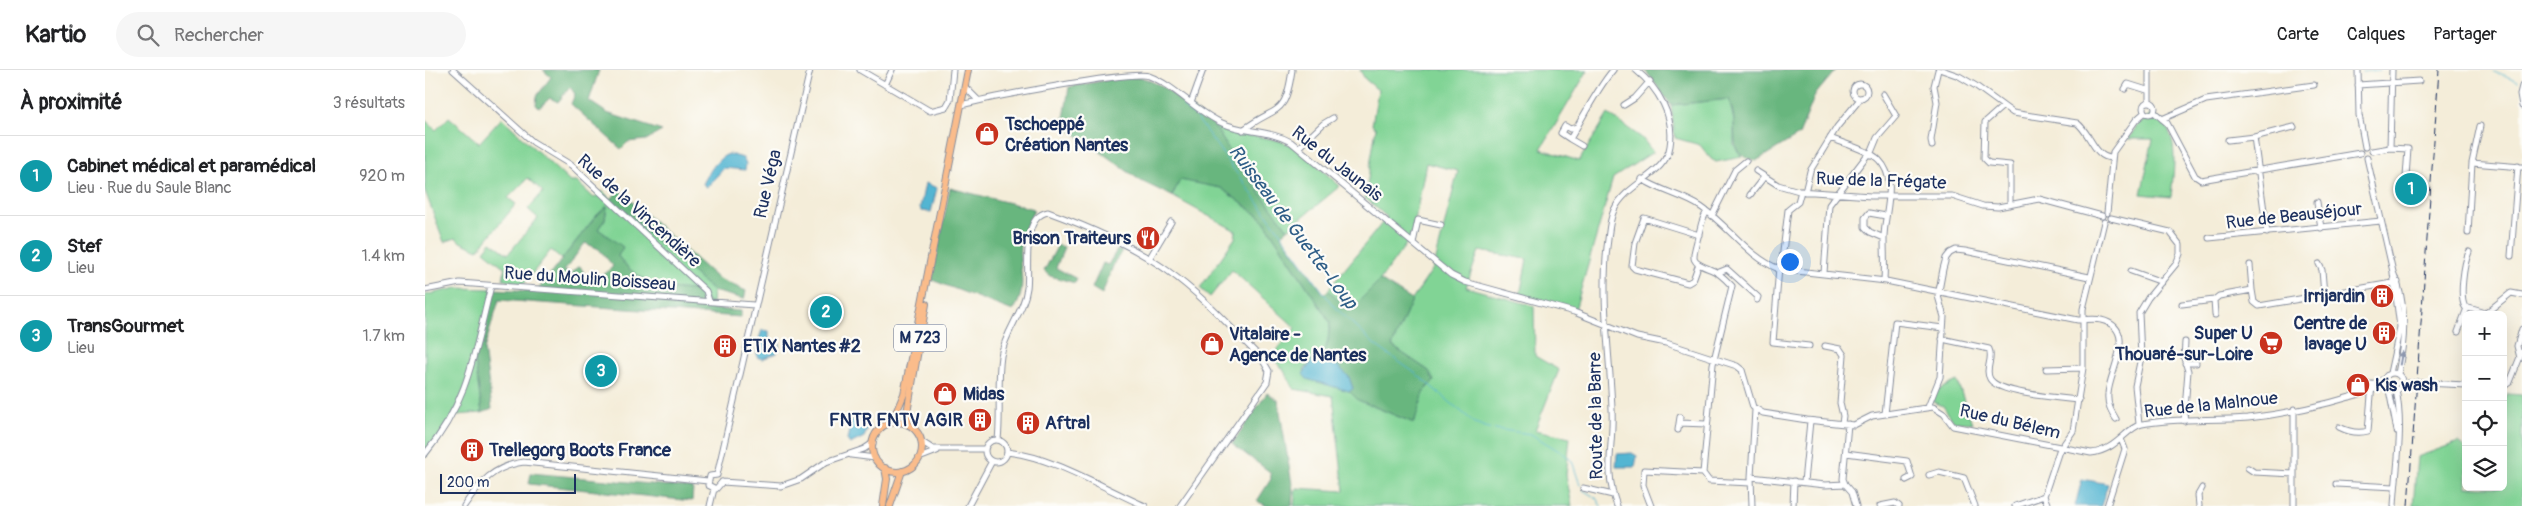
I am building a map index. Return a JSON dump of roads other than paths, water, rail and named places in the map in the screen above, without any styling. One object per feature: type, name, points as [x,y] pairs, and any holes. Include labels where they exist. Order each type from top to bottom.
[{"type":"main road","name":"M 723","points":[[892,422],[903,394],[968,70]]},
{"type":"main road","name":"M 723","points":[[909,425],[907,413],[928,292],[933,251]]},
{"type":"main road","points":[[883,506],[887,479],[885,468],[875,458],[873,442],[880,429],[892,422],[909,425],[919,435],[921,442],[919,458],[912,466],[902,471],[885,468]]},
{"type":"main road","points":[[890,506],[902,471]]},
{"type":"street","name":"Rue de la Vincendière","points":[[453,70],[533,142],[571,165],[706,291],[709,300]]},
{"type":"street","name":"Rue Véga","points":[[717,474],[810,70]]},
{"type":"street","points":[[860,70],[930,111],[940,110],[951,100],[953,70]]},
{"type":"street","points":[[885,85],[892,70]]},
{"type":"street","points":[[1191,103],[1203,70]]},
{"type":"street","points":[[1243,130],[1284,104],[1288,95],[1292,70]]},
{"type":"street","points":[[1570,139],[1602,84],[1613,70]]},
{"type":"street","points":[[1624,104],[1635,98],[1650,81],[1636,70]]},
{"type":"street","points":[[1932,146],[1937,102],[1934,86],[1940,70],[1976,86],[2002,107],[2019,114],[2077,123],[2083,128],[2098,153],[2111,158]]},
{"type":"street","points":[[2149,70],[2147,90],[2149,102],[2154,105],[2154,112],[2162,119],[2195,176],[2201,180],[2361,153]]},
{"type":"street","points":[[2358,70],[2359,116],[2365,146],[2361,153]]},
{"type":"street","points":[[2390,148],[2392,70]]},
{"type":"street","name":"Rue du Jaunais","points":[[962,105],[1120,72],[1148,76],[1219,122],[1243,130],[1283,137],[1299,147],[1451,275],[1465,282],[1574,312],[1607,325]]},
{"type":"street","points":[[2358,85],[2419,80]]},
{"type":"street","name":"Route de la Barre","points":[[1617,506],[1608,467],[1613,426],[1605,276],[1610,225],[1614,210],[1622,197],[1665,161],[1671,145],[1665,106],[1650,81]]},
{"type":"street","points":[[2125,89],[2127,84],[2147,90]]},
{"type":"street","points":[[2162,119],[2205,100],[2245,98],[2267,90],[2314,85]]},
{"type":"street","points":[[2522,86],[2520,94],[2522,106]]},
{"type":"street","points":[[965,87],[979,100]]},
{"type":"street","points":[[1824,273],[1829,205],[1869,154],[1877,138],[1895,116],[1883,94]]},
{"type":"street","points":[[1809,346],[1773,342],[1779,269],[1788,210],[1799,202],[1810,170],[1830,138],[1861,98]]},
{"type":"street","points":[[2144,113],[2143,107],[2149,102]]},
{"type":"street","points":[[2002,107],[1985,122],[1984,158],[1989,163],[2010,165],[2010,205]]},
{"type":"street","points":[[2144,113],[2149,115],[2154,112]]},
{"type":"street","points":[[2048,506],[2044,496],[2061,449],[2073,431],[2079,400],[2083,368],[2081,320],[2089,276],[2104,222],[2109,222],[2107,215],[2111,158],[2127,132],[2144,113]]},
{"type":"street","points":[[1299,147],[1323,124],[1333,118]]},
{"type":"street","points":[[1577,127],[1565,126],[1561,133],[1582,146]]},
{"type":"street","points":[[2467,233],[2472,163],[2480,126]]},
{"type":"street","points":[[2228,140],[2254,137],[2294,127]]},
{"type":"street","points":[[2254,137],[2267,233]]},
{"type":"street","points":[[1830,138],[1878,158],[1885,167],[1889,179],[1889,195],[1884,238],[1884,280]]},
{"type":"street","points":[[2365,146],[2372,151]]},
{"type":"street","points":[[2372,151],[2390,148],[2409,149],[2406,177]]},
{"type":"street","points":[[2367,161],[2372,151]]},
{"type":"street","points":[[2361,153],[2367,161],[2393,272],[2405,334],[2398,374]]},
{"type":"street","points":[[1712,216],[1735,170],[1746,161]]},
{"type":"street","points":[[2472,163],[2520,167],[2511,256]]},
{"type":"street","name":"Rue de la Frégate","points":[[1756,171],[1788,189],[1803,192],[1952,196],[1983,206],[1998,207],[2039,199],[2107,215]]},
{"type":"street","points":[[1749,196],[1764,177]]},
{"type":"street","points":[[1642,179],[1707,212],[1753,254],[1767,265],[1779,269],[1884,280],[2081,320],[2101,320],[2113,326],[2121,337],[2119,353],[2108,393],[2108,404],[2116,419]]},
{"type":"street","points":[[2317,202],[2321,228]]},
{"type":"street","points":[[998,440],[1001,356],[1027,289],[1028,242],[1032,227],[1039,215],[1048,212],[1067,219],[1149,258],[1169,271],[1199,296],[1262,360],[1270,376],[1180,506]]},
{"type":"street","points":[[1707,212],[1703,216],[1694,258],[1698,266],[1717,273],[1732,286],[1714,359],[1703,473],[1709,481],[1794,480],[1825,485],[1845,484]]},
{"type":"street","points":[[1884,238],[1870,232],[1865,227],[1865,218],[1869,214],[1886,216]]},
{"type":"street","points":[[2107,215],[2170,232],[2180,245],[2180,254],[2176,264],[2148,298],[2139,313],[2141,357],[2135,386],[2139,424]]},
{"type":"street","points":[[1698,266],[1693,280],[1688,283],[1635,269],[1632,266],[1635,243],[1644,218],[1699,235]]},
{"type":"street","points":[[1413,243],[1418,220],[1441,225]]},
{"type":"street","name":"Rue de Beauséjour","points":[[2209,238],[2381,221]]},
{"type":"street","points":[[1149,258],[1171,222]]},
{"type":"street","points":[[1755,410],[1810,421],[1858,424],[1869,417],[1928,407],[1940,378],[1941,339],[1944,317],[1938,290],[1946,258],[1956,250],[2010,259],[2089,276]]},
{"type":"street","points":[[2469,252],[2465,260],[2462,300],[2467,308],[2478,311]]},
{"type":"street","points":[[2250,264],[2252,290],[2255,302],[2259,306],[2395,283]]},
{"type":"street","points":[[2319,264],[2322,270],[2325,295]]},
{"type":"street","points":[[1717,273],[1727,269],[1758,297],[1757,300]]},
{"type":"street","points":[[2131,271],[2162,282]]},
{"type":"street","name":"Rue du Moulin Boisseau","points":[[425,290],[460,283],[709,300],[754,307]]},
{"type":"street","points":[[2395,283],[2400,327],[2390,373],[2384,379],[2394,408],[2398,445]]},
{"type":"street","points":[[425,454],[459,402],[468,377],[491,286]]},
{"type":"street","points":[[2182,304],[2214,300],[2219,296],[2252,290]]},
{"type":"street","points":[[2492,311],[2511,293],[2522,295]]},
{"type":"street","points":[[2214,300],[2215,315]]},
{"type":"street","points":[[2458,332],[2467,308]]},
{"type":"street","points":[[1885,414],[1895,322],[1943,328]]},
{"type":"street","points":[[1607,325],[1637,338],[1658,341],[1740,367],[1755,410],[1751,480],[1752,506]]},
{"type":"street","points":[[2520,359],[2518,342],[2522,329]]},
{"type":"street","points":[[1941,339],[1989,349],[1991,356],[1988,372],[1990,379],[1995,385],[2029,393],[2079,400]]},
{"type":"street","points":[[2184,421],[2188,371],[2185,363],[2185,342]]},
{"type":"street","points":[[2507,384],[2510,382],[2520,359],[2522,350],[2518,342]]},
{"type":"street","points":[[1825,346],[1840,349],[1844,356],[1840,403],[1845,424],[1845,484],[1852,492],[1856,506]]},
{"type":"street","points":[[2185,363],[2196,363]]},
{"type":"street","points":[[2046,369],[2083,368]]},
{"type":"street","points":[[2390,373],[2398,374],[2404,382]]},
{"type":"street","name":"Rue de la Malnoue","points":[[2121,439],[2139,424],[2250,418],[2348,399],[2384,379]]},
{"type":"street","points":[[2396,390],[2404,382],[2462,385]]},
{"type":"street","points":[[2339,427],[2348,432],[2363,433],[2368,431],[2372,387]]},
{"type":"street","name":"Rue de la Malnoue","points":[[2372,387],[2387,388]]},
{"type":"street","points":[[2387,388],[2396,390]]},
{"type":"street","points":[[2394,506],[2400,411],[2396,390]]},
{"type":"street","name":"Rue du Bélem","points":[[1928,407],[1941,411],[1953,426],[2061,449],[2101,452],[2121,439]]},
{"type":"street","points":[[2294,409],[2294,506]]},
{"type":"street","points":[[1678,430],[1679,420],[1707,424]]},
{"type":"street","points":[[1804,482],[1810,421]]},
{"type":"street","points":[[2107,506],[2125,449],[2121,439]]},
{"type":"street","points":[[998,440],[990,442],[985,449],[987,458],[992,462],[1002,460],[1007,452]]},
{"type":"street","points":[[998,440],[1005,446],[1007,452]]},
{"type":"street","points":[[722,482],[781,486],[801,479],[826,462],[864,449],[873,442]]},
{"type":"street","points":[[921,442],[930,448],[945,450]]},
{"type":"street","points":[[919,458],[930,452],[985,449]]},
{"type":"street","points":[[1007,452],[1027,455],[1051,464],[1145,506]]},
{"type":"street","points":[[1845,452],[1907,461],[1912,478],[1905,480]]},
{"type":"street","points":[[845,455],[863,455],[875,458]]},
{"type":"street","points":[[464,506],[488,475],[506,466],[524,462],[708,480]]},
{"type":"street","points":[[968,506],[992,462]]},
{"type":"street","points":[[2248,468],[2254,472],[2294,474]]},
{"type":"street","points":[[1651,506],[1643,485],[1644,470],[1703,473]]},
{"type":"street","points":[[1929,475],[1939,472],[1964,478],[1975,506]]},
{"type":"street","points":[[714,489],[708,485],[710,476],[717,474],[722,482]]},
{"type":"street","points":[[1793,506],[1794,480]]},
{"type":"street","points":[[714,489],[720,487],[722,482]]},
{"type":"street","points":[[2336,484],[2395,487]]},
{"type":"street","points":[[1583,488],[1613,495]]},
{"type":"street","points":[[2199,506],[2199,495],[2202,488]]},
{"type":"street","points":[[709,506],[714,489]]},
{"type":"street","points":[[2015,506],[2044,496]]},
{"type":"street","points":[[1880,506],[1895,503],[1899,506]]},
{"type":"water","points":[[729,154],[743,158],[746,164],[745,170],[724,168],[707,187],[703,184],[717,162]]},
{"type":"water","points":[[925,183],[937,188],[931,212],[921,211],[920,208]]},
{"type":"water","points":[[762,330],[769,331],[769,340],[780,343],[777,353],[762,359],[757,357],[757,345]]},
{"type":"water","points":[[1324,353],[1349,377],[1353,389],[1349,391],[1307,379],[1303,374],[1316,356]]},
{"type":"water","points":[[851,420],[867,422],[869,426],[864,437],[850,444],[847,440]]},
{"type":"water","points":[[1632,453],[1637,456],[1635,467],[1616,467],[1617,454]]},
{"type":"water","points":[[2082,479],[2108,484],[2101,506],[2075,506]]},
{"type":"waterway","points":[[2362,72],[2379,70]]},
{"type":"waterway","points":[[2494,72],[2518,82]]},
{"type":"waterway","name":"Ruisseau de Guette-Loup","points":[[1183,107],[1196,117],[1332,304],[1375,345],[1415,373],[1475,423],[1488,428],[1531,434],[1564,454],[1572,461],[1580,485]]},
{"type":"waterway","name":"Ruisseau de Guette-Loup","points":[[1583,490],[1596,498],[1601,506]]},
{"type":"railway","points":[[2408,506],[2439,70]]},
{"type":"place","name":"Tschoeppé Création Nantes","points":[[987,134]]},
{"type":"place","name":"Cabinet médical et paramédical","points":[[2411,189]]},
{"type":"place","name":"Brison Traiteurs","points":[[1148,238]]},
{"type":"place","name":"Irrijardin","points":[[2382,296]]},
{"type":"place","name":"Stef","points":[[826,312]]},
{"type":"place","name":"Centre de lavage U","points":[[2384,333]]},
{"type":"place","name":"Super U Thouaré-sur-Loire","points":[[2271,343]]},
{"type":"place","name":"Vitalaire - Agence de Nantes","points":[[1212,344]]},
{"type":"place","name":"ETIX Nantes #2","points":[[725,346]]},
{"type":"place","name":"TransGourmet","points":[[601,371]]},
{"type":"place","name":"Kis wash","points":[[2358,385]]},
{"type":"place","name":"Midas","points":[[945,394]]},
{"type":"place","name":"FNTR FNTV AGIR","points":[[980,420]]},
{"type":"place","name":"Aftral","points":[[1028,423]]},
{"type":"place","name":"Trellegorg Boots France","points":[[472,450]]}]
